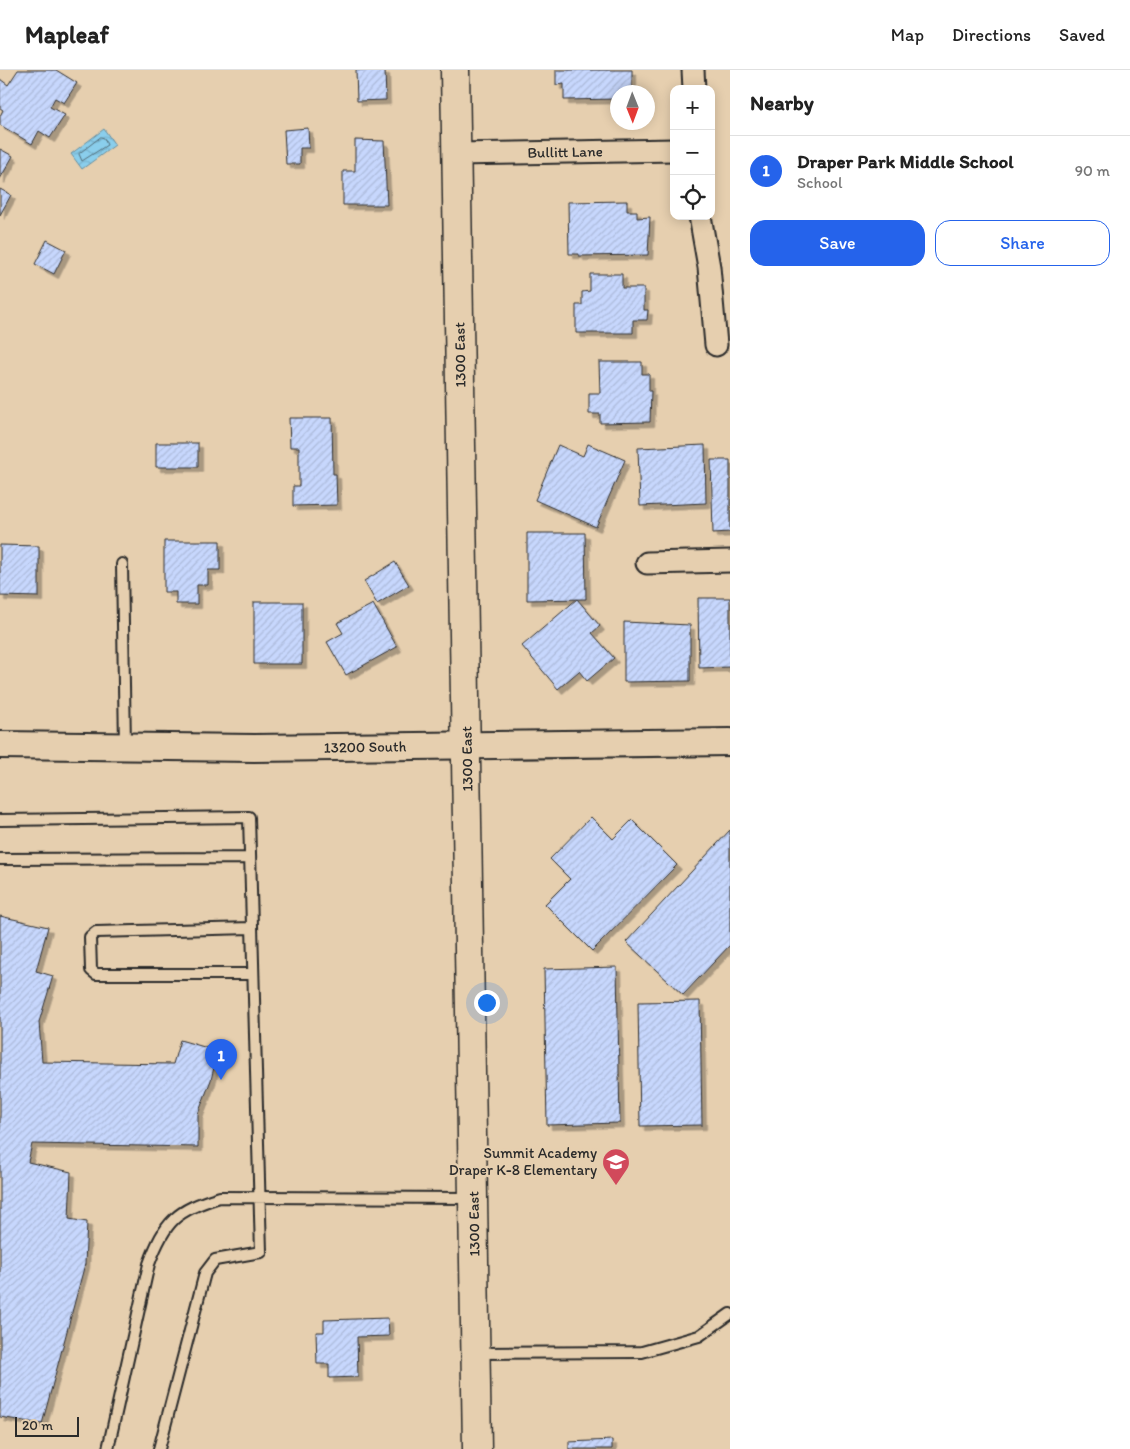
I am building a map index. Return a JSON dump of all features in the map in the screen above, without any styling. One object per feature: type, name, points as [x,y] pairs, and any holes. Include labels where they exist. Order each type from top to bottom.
[{"type":"main road","name":"1300 East","points":[[455,70],[477,1449]]},
{"type":"street","points":[[694,70],[694,85]]},
{"type":"street","name":"Bullitt Lane","points":[[456,154],[670,150]]},
{"type":"street","points":[[701,220],[709,267],[716,344]]},
{"type":"street","points":[[647,562],[730,562]]},
{"type":"street","name":"13200 South","points":[[0,745],[254,748],[730,742]]},
{"type":"lane","points":[[122,564],[125,745]]},
{"type":"lane","points":[[0,820],[249,817],[261,1252],[215,1260],[205,1273],[159,1449]]},
{"type":"lane","points":[[0,859],[250,858]]},
{"type":"lane","points":[[252,928],[96,932],[90,937],[91,970],[96,974],[253,974]]},
{"type":"lane","points":[[108,1449],[149,1264],[158,1238],[176,1216],[193,1205],[220,1198],[474,1198]]},
{"type":"lane","points":[[476,1354],[642,1352],[699,1336],[730,1314]]},
{"type":"water","points":[[104,129],[115,145],[82,169],[71,154]]},
{"type":"building","points":[[18,70],[56,70],[77,83],[64,103],[55,98],[50,107],[65,115],[50,138],[39,131],[32,144],[0,125],[0,116],[3,110],[0,108],[0,79],[8,85]]},
{"type":"building","points":[[356,70],[385,70],[386,100],[357,101]]},
{"type":"building","points":[[556,70],[632,70],[632,85],[610,85],[610,99],[564,100],[564,84],[556,85]]},
{"type":"building","points":[[308,128],[309,148],[300,148],[300,164],[286,164],[284,130]]},
{"type":"building","points":[[355,140],[384,141],[387,205],[343,205],[343,171],[355,171]]},
{"type":"building","points":[[0,149],[13,156],[0,179]]},
{"type":"building","points":[[0,189],[11,195],[0,215]]},
{"type":"building","points":[[627,201],[627,211],[637,211],[637,218],[650,217],[648,255],[579,256],[579,254],[569,254],[568,202]]},
{"type":"building","points":[[47,240],[66,250],[54,274],[35,264]]},
{"type":"building","points":[[590,274],[622,274],[622,288],[644,288],[644,310],[648,310],[647,320],[633,320],[633,333],[576,333],[576,305],[582,305],[582,292],[590,291]]},
{"type":"building","points":[[599,362],[642,362],[642,374],[649,374],[649,391],[651,391],[650,422],[600,423],[600,414],[589,414],[589,393],[600,393]]},
{"type":"building","points":[[289,418],[332,418],[333,474],[336,474],[337,505],[293,506],[293,486],[299,486],[299,447],[290,447]]},
{"type":"building","points":[[156,443],[198,443],[198,467],[156,467]]},
{"type":"building","points":[[588,444],[625,460],[596,527],[535,500],[558,445],[583,456]]},
{"type":"building","points":[[705,445],[706,503],[640,506],[638,448]]},
{"type":"building","points":[[711,460],[730,460],[730,532],[713,533]]},
{"type":"building","points":[[527,533],[585,533],[586,599],[527,600]]},
{"type":"building","points":[[164,541],[220,541],[220,570],[208,570],[208,585],[197,585],[197,604],[176,604],[176,592],[164,592]]},
{"type":"building","points":[[0,545],[39,546],[39,597],[0,596]]},
{"type":"building","points":[[395,562],[409,585],[377,604],[364,581]]},
{"type":"building","points":[[698,598],[730,598],[730,667],[699,668]]},
{"type":"building","points":[[577,599],[600,626],[592,633],[614,658],[587,681],[579,671],[558,689],[522,646]]},
{"type":"building","points":[[254,602],[302,602],[302,664],[254,664]]},
{"type":"building","points":[[373,604],[397,647],[346,675],[327,642],[343,633],[337,623]]},
{"type":"building","points":[[624,622],[690,625],[690,681],[624,682]]},
{"type":"building","points":[[591,817],[613,839],[632,820],[677,865],[592,951],[545,904],[570,879],[550,859]]},
{"type":"building","points":[[730,830],[730,945],[683,995],[626,942]]},
{"type":"building","points":[[0,916],[48,927],[36,971],[53,976],[39,1022],[42,1062],[173,1064],[180,1040],[218,1051],[211,1080],[198,1114],[198,1147],[32,1144],[28,1162],[71,1172],[69,1219],[87,1222],[85,1264],[42,1424],[0,1417]]},
{"type":"building","points":[[617,967],[620,1123],[547,1125],[544,969]]},
{"type":"building","points":[[700,1001],[702,1125],[640,1126],[638,1002]]},
{"type":"building","points":[[388,1318],[389,1336],[357,1337],[358,1377],[329,1378],[329,1364],[317,1364],[316,1332],[324,1332],[324,1320]]},
{"type":"building","points":[[612,1440],[612,1449],[569,1449],[569,1442]]},
{"type":"place","name":"Draper Park Middle School","points":[[221,1080]]},
{"type":"place","name":"Summit Academy Draper K-8 Elementary","points":[[616,1186]]}]
